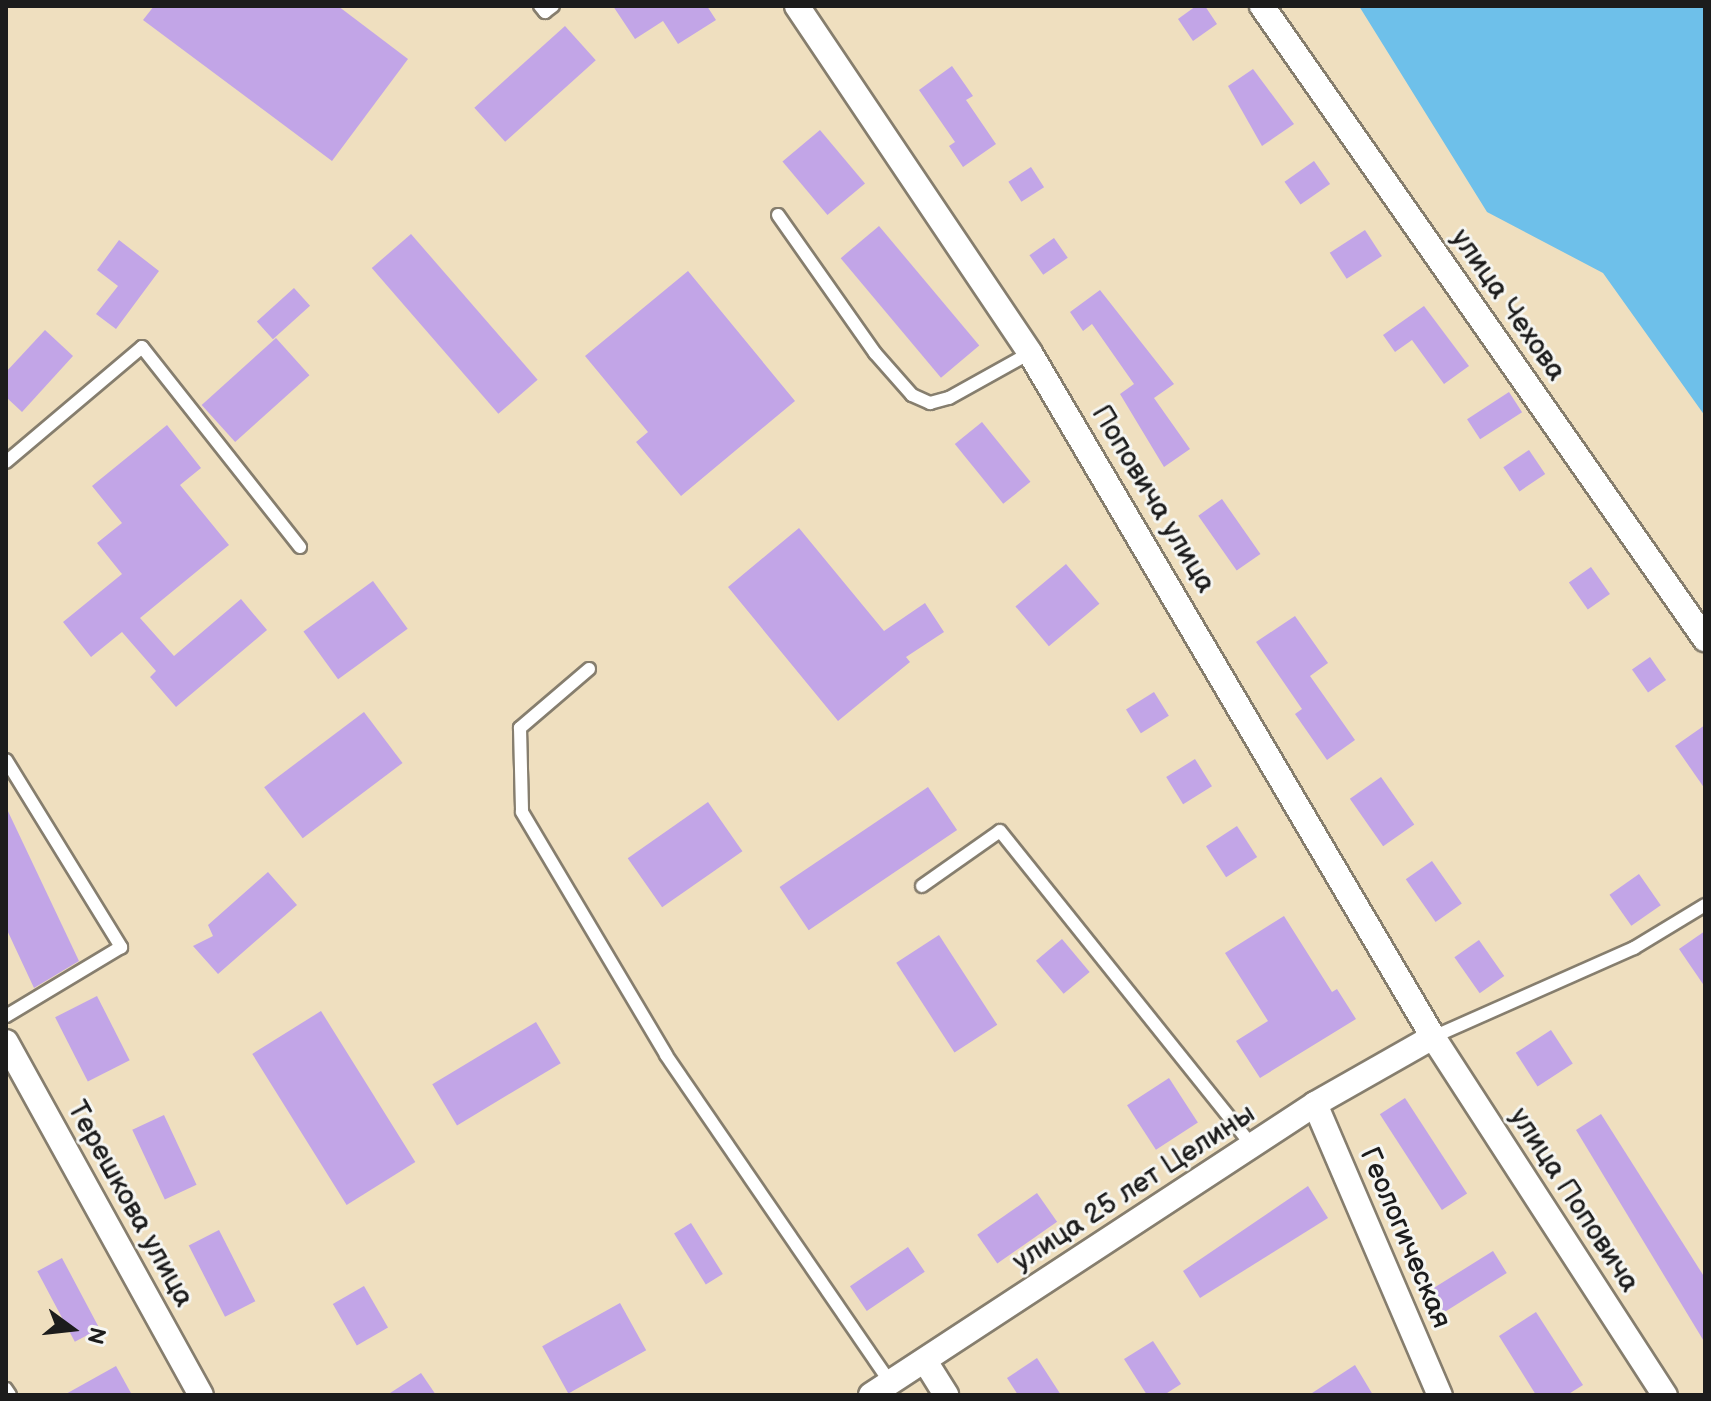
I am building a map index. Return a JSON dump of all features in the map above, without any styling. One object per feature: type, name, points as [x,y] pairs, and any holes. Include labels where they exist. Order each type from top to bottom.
[{"type":"street","name":"Поповича улица","points":[[797,6],[1030,353],[1433,1037]]},
{"type":"street","name":"улица Чехова","points":[[1262,6],[1705,639]]},
{"type":"street","name":"улица 25 лет Целины","points":[[881,1389],[1315,1104],[1433,1037]]},
{"type":"street","name":"улица Поповича","points":[[1433,1037],[1665,1395]]},
{"type":"street","name":"Терешкова улица","points":[[6,1042],[201,1395]]},
{"type":"street","name":"Геологическая","points":[[1315,1104],[1440,1395]]},
{"type":"street","points":[[925,1361],[946,1395]]},
{"type":"lane","points":[[540,6],[545,12],[553,6]]},
{"type":"lane","points":[[778,215],[875,353],[912,395],[930,403],[949,398],[1030,353]]},
{"type":"lane","points":[[6,462],[142,347],[300,547]]},
{"type":"lane","points":[[589,669],[520,728],[522,812],[666,1055],[881,1389]]},
{"type":"lane","points":[[6,760],[121,947],[6,1016]]},
{"type":"lane","points":[[922,886],[1000,831],[1253,1147]]},
{"type":"lane","points":[[1433,1037],[1634,948],[1705,905]]},
{"type":"lane","points":[[6,1389],[10,1395]]},
{"type":"water","points":[[1359,6],[1705,6],[1705,416],[1603,273],[1487,212]]},
{"type":"building","points":[[154,6],[338,6],[408,59],[332,161],[143,20]]},
{"type":"building","points":[[613,6],[707,6],[716,20],[678,44],[663,21],[635,39]]},
{"type":"building","points":[[1196,6],[1205,6],[1217,24],[1193,41],[1178,19]]},
{"type":"building","points":[[565,26],[596,60],[505,142],[474,108]]},
{"type":"building","points":[[952,66],[973,96],[966,100],[996,144],[963,167],[949,146],[955,142],[919,90]]},
{"type":"building","points":[[1253,69],[1294,124],[1262,146],[1228,86]]},
{"type":"building","points":[[820,130],[865,184],[827,215],[782,161]]},
{"type":"building","points":[[1314,161],[1330,184],[1301,205],[1285,182]]},
{"type":"building","points":[[1031,167],[1044,187],[1021,202],[1008,182]]},
{"type":"building","points":[[879,226],[979,346],[941,378],[841,258]]},
{"type":"building","points":[[1365,230],[1382,256],[1347,279],[1330,253]]},
{"type":"building","points":[[411,234],[538,380],[498,414],[372,268]]},
{"type":"building","points":[[1054,238],[1068,258],[1043,275],[1029,255]]},
{"type":"building","points":[[119,240],[159,271],[116,329],[96,314],[118,286],[97,270]]},
{"type":"building","points":[[688,271],[795,401],[681,496],[636,442],[648,432],[585,356]]},
{"type":"building","points":[[294,288],[310,306],[273,339],[257,321]]},
{"type":"building","points":[[1100,290],[1174,384],[1154,398],[1190,449],[1164,467],[1120,394],[1134,384],[1092,324],[1083,331],[1070,312]]},
{"type":"building","points":[[1424,306],[1469,366],[1444,384],[1412,340],[1395,352],[1383,335]]},
{"type":"building","points":[[45,330],[73,356],[22,412],[6,397],[6,372]]},
{"type":"building","points":[[276,338],[309,375],[235,442],[202,405]]},
{"type":"building","points":[[1509,392],[1522,412],[1480,439],[1467,419]]},
{"type":"building","points":[[982,422],[1030,482],[1003,504],[955,444]]},
{"type":"building","points":[[167,425],[201,468],[180,485],[229,545],[140,618],[174,656],[241,599],[267,630],[176,707],[150,677],[156,671],[122,632],[91,657],[63,622],[122,574],[97,543],[122,523],[92,486]]},
{"type":"building","points":[[1529,450],[1545,474],[1520,491],[1503,467]]},
{"type":"building","points":[[1222,499],[1260,554],[1237,571],[1198,516]]},
{"type":"building","points":[[799,528],[884,631],[925,603],[944,632],[906,657],[910,662],[838,721],[728,587]]},
{"type":"building","points":[[1066,564],[1099,604],[1049,646],[1015,606]]},
{"type":"building","points":[[1591,567],[1610,594],[1588,610],[1569,582]]},
{"type":"building","points":[[373,581],[408,629],[338,679],[303,632]]},
{"type":"building","points":[[1295,616],[1328,663],[1310,676],[1355,740],[1327,760],[1295,714],[1302,709],[1256,642]]},
{"type":"building","points":[[1650,657],[1666,680],[1648,693],[1632,670]]},
{"type":"building","points":[[1154,692],[1169,716],[1141,733],[1126,709]]},
{"type":"building","points":[[364,712],[403,763],[303,838],[264,787]]},
{"type":"building","points":[[1705,725],[1705,789],[1675,746]]},
{"type":"building","points":[[1195,759],[1212,786],[1183,804],[1166,777]]},
{"type":"building","points":[[1381,777],[1414,825],[1383,846],[1350,799]]},
{"type":"building","points":[[928,787],[957,830],[809,930],[780,887]]},
{"type":"building","points":[[708,802],[742,851],[662,907],[628,858]]},
{"type":"building","points":[[6,807],[79,961],[34,988],[6,928]]},
{"type":"building","points":[[1237,826],[1257,857],[1226,877],[1206,846]]},
{"type":"building","points":[[1432,861],[1462,904],[1436,922],[1406,879]]},
{"type":"building","points":[[268,872],[297,905],[218,974],[193,946],[213,936],[208,925]]},
{"type":"building","points":[[1639,874],[1661,905],[1631,926],[1610,895]]},
{"type":"building","points":[[1284,916],[1332,992],[1337,989],[1356,1019],[1260,1078],[1236,1041],[1268,1021],[1225,953]]},
{"type":"building","points":[[1705,931],[1705,987],[1679,949]]},
{"type":"building","points":[[939,935],[997,1025],[955,1053],[896,963]]},
{"type":"building","points":[[1062,939],[1090,972],[1064,994],[1036,961]]},
{"type":"building","points":[[1479,940],[1504,976],[1480,993],[1454,957]]},
{"type":"building","points":[[97,996],[130,1060],[88,1081],[55,1017]]},
{"type":"building","points":[[321,1011],[415,1162],[347,1205],[252,1054]]},
{"type":"building","points":[[536,1022],[561,1063],[457,1125],[432,1084]]},
{"type":"building","points":[[1551,1030],[1573,1064],[1538,1086],[1516,1053]]},
{"type":"building","points":[[1169,1078],[1198,1122],[1156,1150],[1127,1105]]},
{"type":"building","points":[[1405,1098],[1467,1194],[1442,1210],[1380,1114]]},
{"type":"building","points":[[1601,1114],[1705,1278],[1705,1343],[1576,1130]]},
{"type":"building","points":[[164,1115],[197,1185],[165,1200],[132,1130]]},
{"type":"building","points":[[1308,1186],[1328,1218],[1200,1298],[1183,1271]]},
{"type":"building","points":[[1037,1193],[1057,1222],[997,1264],[977,1235]]},
{"type":"building","points":[[691,1223],[723,1274],[706,1284],[674,1234]]},
{"type":"building","points":[[219,1230],[255,1301],[225,1317],[189,1245]]},
{"type":"building","points":[[908,1247],[925,1272],[867,1311],[850,1286]]},
{"type":"building","points":[[1493,1251],[1507,1273],[1440,1315],[1426,1293]]},
{"type":"building","points":[[62,1258],[100,1329],[75,1342],[37,1271]]},
{"type":"building","points":[[364,1286],[388,1328],[357,1346],[333,1304]]},
{"type":"building","points":[[620,1303],[646,1350],[568,1393],[542,1346]]},
{"type":"building","points":[[1536,1312],[1583,1385],[1567,1395],[1536,1395],[1499,1336]]},
{"type":"building","points":[[1153,1341],[1181,1384],[1164,1395],[1147,1395],[1124,1359]]},
{"type":"building","points":[[1037,1358],[1061,1395],[1018,1395],[1007,1378]]},
{"type":"building","points":[[1355,1365],[1373,1395],[1309,1395]]},
{"type":"building","points":[[116,1366],[132,1395],[64,1395]]},
{"type":"building","points":[[421,1373],[436,1395],[387,1395]]}]
